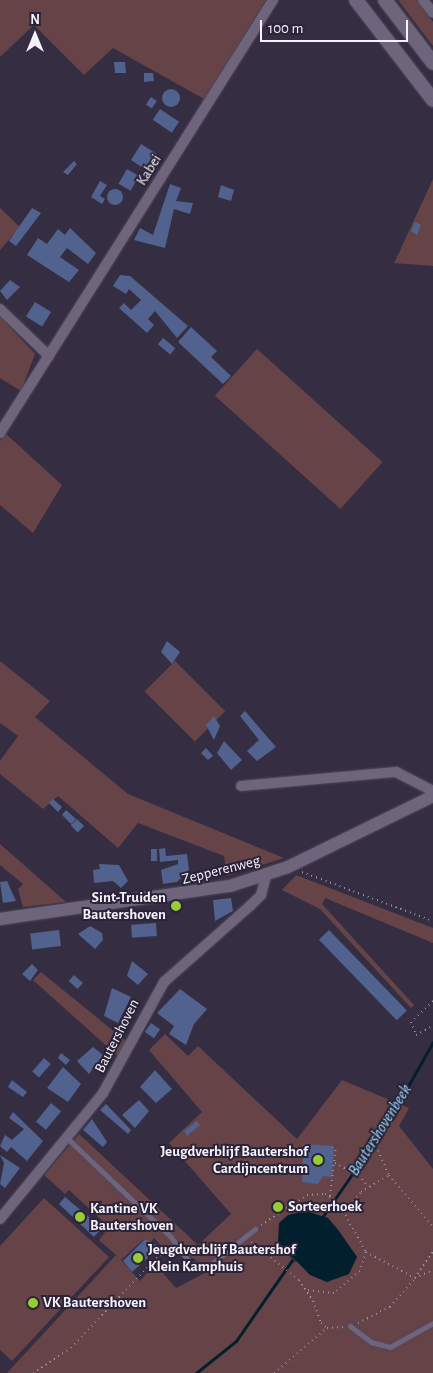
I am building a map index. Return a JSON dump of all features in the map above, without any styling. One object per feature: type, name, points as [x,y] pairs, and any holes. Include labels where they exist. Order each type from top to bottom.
[{"type":"main road","points":[[356,0],[433,100]]},
{"type":"main road","points":[[385,0],[433,63]]},
{"type":"street","name":"Kabei","points":[[0,433],[273,0]]},
{"type":"street","points":[[424,0],[433,13]]},
{"type":"street","points":[[0,309],[49,356]]},
{"type":"street","points":[[241,786],[396,772],[433,790]]},
{"type":"street","name":"Zepperenweg","points":[[0,919],[192,894],[266,876],[433,796]]},
{"type":"street","name":"Bautershoven","points":[[0,1219],[112,1080],[164,982],[261,895],[266,876]]},
{"type":"lane","points":[[67,1138],[176,1246],[191,1264],[210,1265],[255,1229]]},
{"type":"lane","points":[[350,1326],[371,1342],[390,1347],[433,1323]]},
{"type":"path","points":[[288,867],[433,921]]},
{"type":"path","points":[[433,1001],[411,1022],[416,1035],[433,1026]]},
{"type":"path","points":[[336,1146],[330,1197],[344,1213],[366,1252],[415,1278]]},
{"type":"path","points":[[376,1146],[389,1175],[433,1227]]},
{"type":"path","points":[[335,1163],[359,1175],[368,1186]]},
{"type":"path","points":[[344,1213],[368,1186],[389,1175]]},
{"type":"path","points":[[255,1229],[297,1199],[330,1197]]},
{"type":"path","points":[[246,1237],[281,1263],[305,1290],[327,1328]]},
{"type":"path","points":[[33,1373],[71,1348],[156,1258],[176,1246]]},
{"type":"path","points":[[274,1373],[327,1328],[350,1326],[390,1307],[415,1278],[433,1251]]},
{"type":"path","points":[[305,1290],[334,1293],[345,1288],[360,1271],[366,1252]]},
{"type":"path","points":[[415,1278],[433,1270]]},
{"type":"shaded area","points":[[0,0],[266,0],[204,99],[113,48],[84,75],[34,25],[0,57]]},
{"type":"shaded area","points":[[398,0],[417,0],[433,22],[433,46]]},
{"type":"shaded area","points":[[433,179],[433,266],[394,263],[397,257]]},
{"type":"shaded area","points":[[0,208],[20,227],[0,250]]},
{"type":"shaded area","points":[[0,316],[35,354],[21,391],[0,378]]},
{"type":"shaded area","points":[[257,349],[383,462],[340,509],[215,396]]},
{"type":"shaded area","points":[[5,433],[62,485],[33,533],[0,505],[0,441]]},
{"type":"shaded area","points":[[0,661],[50,701],[35,717],[128,794],[284,858],[227,876],[224,856],[138,823],[118,848],[58,796],[43,809],[0,774],[0,761],[18,736],[0,723]]},
{"type":"shaded area","points":[[175,661],[225,711],[195,742],[145,691]]},
{"type":"shaded area","points":[[0,844],[66,902],[23,907],[18,889],[23,884],[0,865]]},
{"type":"shaded area","points":[[296,875],[433,928],[433,943],[325,898],[322,904],[414,1005],[411,1008],[320,909],[282,890]]},
{"type":"shaded area","points":[[41,972],[127,1042],[120,1058],[33,980]]},
{"type":"shaded area","points":[[165,1034],[188,1056],[198,1046],[297,1139],[342,1080],[409,1108],[399,1126],[433,1169],[433,1373],[7,1373],[116,1255],[99,1240],[109,1227],[69,1190],[65,1194],[44,1175],[79,1134],[198,1245],[231,1214],[169,1143],[202,1112],[149,1050]],"holes":[[[317,1215],[328,1218],[357,1257],[294,1262],[278,1242]],[[154,1238],[168,1253],[172,1245],[204,1265],[205,1273],[176,1288],[155,1264],[140,1281],[121,1260],[144,1239],[150,1243]]]},
{"type":"shaded area","name":"VK Bautershoven","points":[[44,1198],[109,1257],[12,1361],[0,1350],[0,1246]]},
{"type":"water","points":[[306,1211],[328,1218],[357,1257],[349,1274],[327,1282],[310,1275],[278,1242],[279,1223],[288,1215]]},
{"type":"building","points":[[114,62],[125,62],[126,73],[115,73]]},
{"type":"building","points":[[144,73],[153,73],[154,81],[144,82]]},
{"type":"building","points":[[171,89],[177,92],[180,98],[177,104],[171,107],[165,104],[162,98],[165,92]]},
{"type":"building","points":[[151,97],[157,101],[152,108],[146,104]]},
{"type":"building","points":[[160,109],[179,122],[172,133],[153,120]]},
{"type":"building","points":[[141,144],[157,154],[143,168],[131,160]]},
{"type":"building","points":[[74,161],[77,164],[68,175],[63,172]]},
{"type":"building","points":[[127,169],[139,176],[131,191],[118,184]]},
{"type":"building","points":[[100,181],[107,185],[100,196],[105,199],[102,204],[91,197]]},
{"type":"building","points":[[170,184],[181,188],[176,201],[193,203],[190,214],[174,209],[165,248],[134,240],[140,228],[153,235]]},
{"type":"building","points":[[221,185],[234,190],[231,201],[218,197]]},
{"type":"building","points":[[115,189],[123,197],[115,205],[107,197]]},
{"type":"building","points":[[32,208],[41,213],[16,246],[9,241]]},
{"type":"building","points":[[415,222],[421,225],[417,235],[411,231]]},
{"type":"building","points":[[70,228],[96,253],[88,264],[67,248],[60,257],[79,270],[69,282],[27,255],[38,238],[47,244],[58,229],[65,235]]},
{"type":"building","points":[[120,275],[130,276],[188,326],[177,338],[155,311],[148,319],[154,325],[147,333],[119,308],[124,303],[131,310],[141,300],[129,289],[126,294],[113,286]]},
{"type":"building","points":[[10,280],[20,287],[7,300],[0,291]]},
{"type":"building","points":[[35,302],[51,312],[42,326],[26,316]]},
{"type":"building","points":[[191,327],[217,351],[211,357],[231,376],[223,384],[178,342]]},
{"type":"building","points":[[163,338],[175,348],[170,354],[158,344]]},
{"type":"building","points":[[167,641],[180,652],[172,664],[161,652]]},
{"type":"building","points":[[245,711],[276,747],[257,761],[247,751],[259,740],[240,716]]},
{"type":"building","points":[[214,716],[220,726],[214,740],[206,725]]},
{"type":"building","points":[[224,741],[242,760],[231,770],[217,753]]},
{"type":"building","points":[[206,748],[213,756],[208,760],[201,753]]},
{"type":"building","points":[[53,799],[62,807],[58,812],[49,803]]},
{"type":"building","points":[[66,810],[76,819],[71,824],[62,815]]},
{"type":"building","points":[[77,819],[84,826],[78,832],[71,825]]},
{"type":"building","points":[[165,848],[166,856],[187,854],[189,870],[177,882],[163,884],[161,870],[178,864],[178,860],[160,862],[159,849]]},
{"type":"building","points":[[151,849],[157,849],[157,861],[151,861]]},
{"type":"building","points":[[99,864],[119,865],[128,881],[121,888],[113,881],[94,883],[93,870],[100,869]]},
{"type":"building","points":[[7,881],[16,901],[3,903],[0,882]]},
{"type":"building","points":[[231,898],[233,911],[215,921],[213,900]]},
{"type":"building","points":[[156,923],[157,936],[132,938],[131,925]]},
{"type":"building","points":[[90,926],[102,933],[103,940],[95,949],[78,934]]},
{"type":"building","points":[[59,930],[61,946],[32,949],[30,934]]},
{"type":"building","points":[[329,930],[407,1011],[397,1020],[319,940]]},
{"type":"building","points":[[132,961],[148,974],[138,985],[127,976]]},
{"type":"building","points":[[32,964],[38,970],[30,981],[22,974]]},
{"type":"building","points":[[74,975],[83,983],[78,989],[69,981]]},
{"type":"building","points":[[112,988],[131,997],[118,1023],[104,1016]]},
{"type":"building","points":[[180,989],[207,1009],[194,1024],[186,1045],[169,1034],[174,1026],[157,1013]]},
{"type":"building","points":[[151,1023],[160,1029],[154,1038],[145,1032]]},
{"type":"building","points":[[93,1047],[103,1055],[89,1074],[77,1061]]},
{"type":"building","points":[[61,1053],[70,1060],[66,1065],[58,1058]]},
{"type":"building","points":[[44,1058],[51,1064],[39,1077],[32,1072]]},
{"type":"building","points":[[63,1067],[81,1084],[68,1102],[47,1088]]},
{"type":"building","points":[[155,1070],[172,1089],[156,1103],[140,1087]]},
{"type":"building","points":[[12,1080],[27,1092],[23,1097],[8,1087]]},
{"type":"building","points":[[139,1100],[149,1111],[135,1128],[122,1115]]},
{"type":"building","points":[[51,1103],[61,1111],[46,1130],[36,1122]]},
{"type":"building","points":[[106,1104],[131,1130],[128,1134],[100,1110]]},
{"type":"building","points":[[13,1112],[43,1141],[27,1161],[11,1147],[7,1152],[0,1146],[5,1135],[12,1140],[24,1129],[9,1118]]},
{"type":"building","points":[[92,1119],[107,1142],[103,1147],[83,1130]]},
{"type":"building","points":[[197,1121],[200,1125],[187,1136],[184,1131]]},
{"type":"building","name":"Jeugdverblijf Bautershof Cardijncentrum","points":[[303,1144],[334,1146],[332,1177],[323,1176],[318,1184],[302,1182]]},
{"type":"building","points":[[0,1155],[20,1168],[5,1188],[0,1184],[4,1163]]},
{"type":"building","name":"Kantine VK Bautershoven","points":[[65,1197],[102,1228],[94,1237],[59,1204]]},
{"type":"building","name":"Jeugdverblijf Bautershof Klein Kamphuis","points":[[145,1239],[160,1247],[132,1272],[123,1261]]},
{"type":"waterway","name":"Bautershovenbeek","points":[[323,1216],[386,1125],[433,1042]]},
{"type":"waterway","name":"Bautershovenbeek","points":[[196,1373],[236,1341],[292,1260]]},
{"type":"place","name":"Sint-Truiden Bautershoven","points":[[176,906]]},
{"type":"place","name":"Jeugdverblijf Bautershof Cardijncentrum","points":[[318,1160]]},
{"type":"place","name":"Sorteerhoek","points":[[278,1207]]},
{"type":"place","name":"Kantine VK Bautershoven","points":[[80,1217]]},
{"type":"place","name":"Jeugdverblijf Bautershof Klein Kamphuis","points":[[138,1258]]},
{"type":"place","name":"VK Bautershoven","points":[[33,1303]]}]
